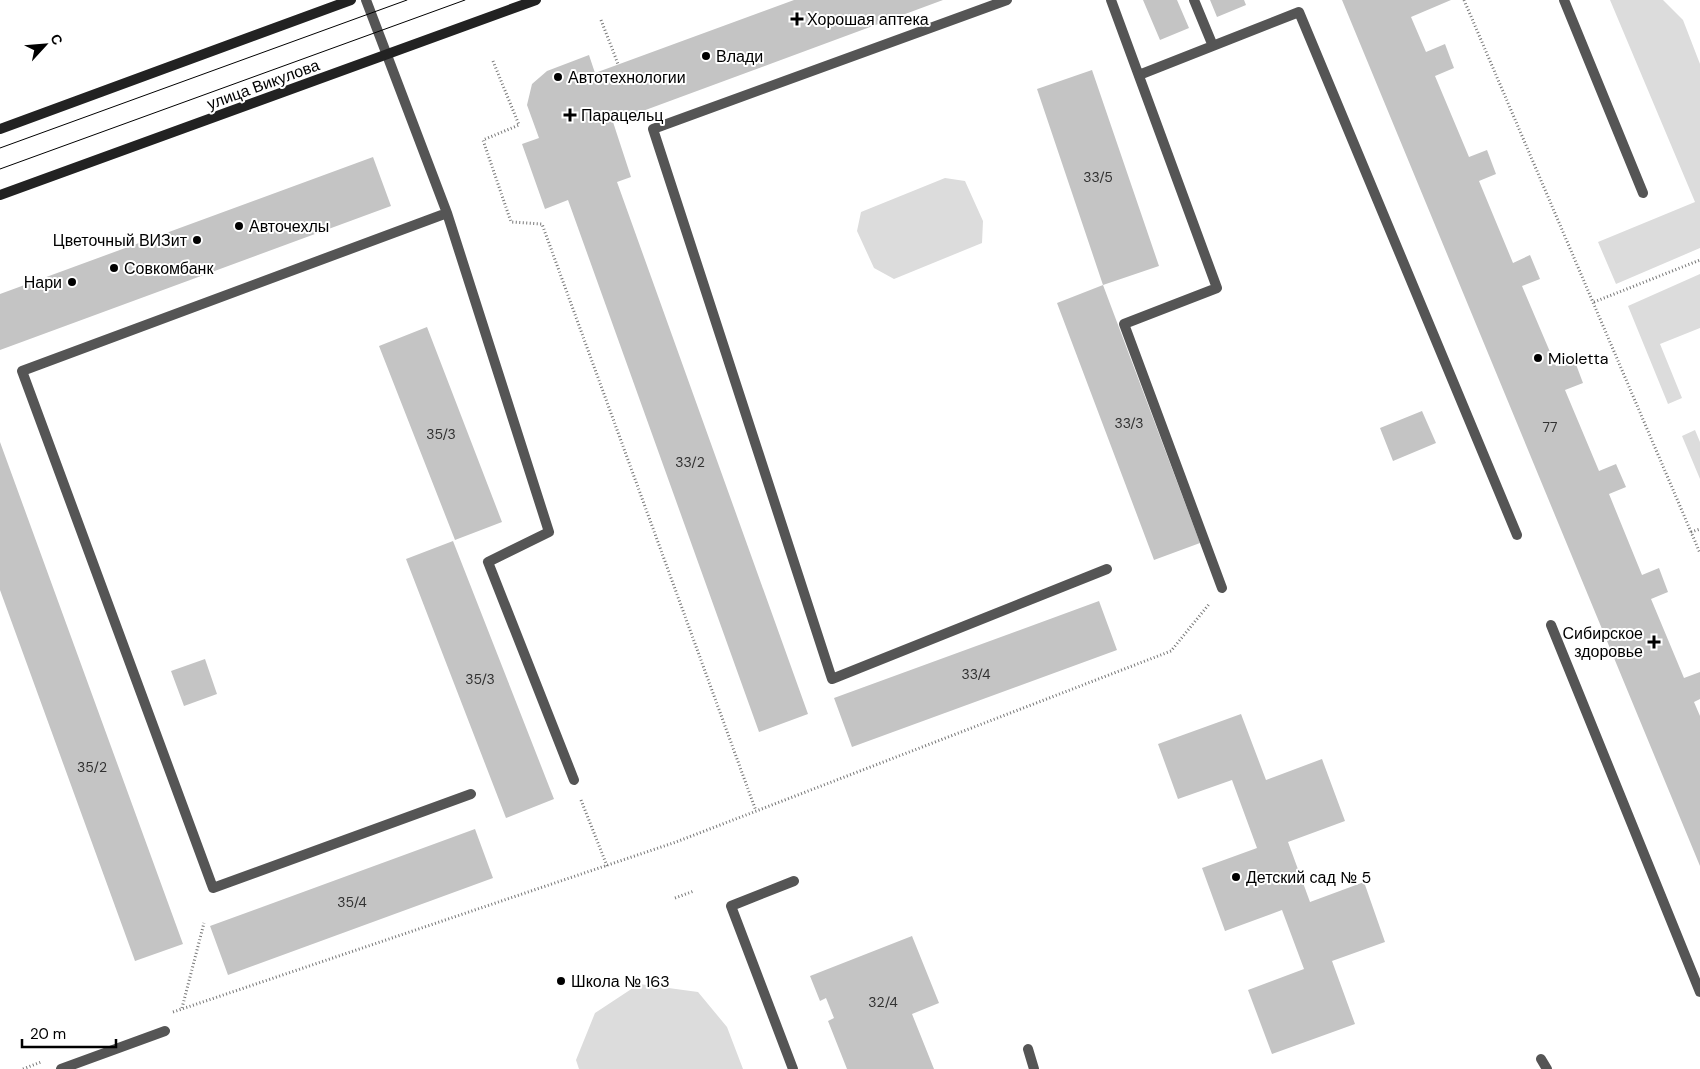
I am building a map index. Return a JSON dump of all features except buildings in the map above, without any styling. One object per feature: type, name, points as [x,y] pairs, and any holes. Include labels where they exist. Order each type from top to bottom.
[{"type":"street","points":[[0,129],[351,0]]},
{"type":"street","name":"улица Викулова","points":[[0,195],[536,0]]},
{"type":"lane","points":[[366,0],[446,213],[549,532],[488,562],[574,780]]},
{"type":"lane","points":[[1007,0],[653,129],[832,679],[1106,568]]},
{"type":"lane","points":[[1111,0],[1217,288],[1124,324],[1222,588]]},
{"type":"lane","points":[[1194,0],[1213,46]]},
{"type":"lane","points":[[1564,0],[1643,193]]},
{"type":"lane","points":[[1139,75],[1299,12],[1517,535]]},
{"type":"lane","points":[[446,213],[22,371],[213,888],[471,794]]},
{"type":"lane","points":[[1551,625],[1700,992]]},
{"type":"lane","points":[[793,1069],[731,906],[794,881]]},
{"type":"lane","points":[[61,1069],[165,1031]]},
{"type":"lane","points":[[1028,1049],[1034,1069]]},
{"type":"lane","points":[[1542,1059],[1547,1069]]},
{"type":"path","points":[[1464,0],[1700,553]]},
{"type":"path","points":[[601,20],[618,64]]},
{"type":"path","points":[[493,61],[519,125],[483,140],[511,222],[542,224],[756,811]]},
{"type":"path","points":[[1594,302],[1700,260]]},
{"type":"path","points":[[1691,532],[1700,529]]},
{"type":"path","points":[[164,1016],[676,842],[1171,651],[1222,588]]},
{"type":"path","points":[[574,780],[607,866]]},
{"type":"path","points":[[674,898],[694,890]]},
{"type":"path","points":[[182,1009],[204,923]]},
{"type":"path","points":[[23,1069],[49,1059]]},
{"type":"shaded area","points":[[1610,0],[1663,0],[1683,20],[1700,64],[1700,248],[1616,284],[1598,242],[1695,202]]},
{"type":"shaded area","points":[[945,178],[965,181],[983,221],[982,243],[894,279],[874,268],[857,231],[861,212]]},
{"type":"shaded area","points":[[1700,274],[1700,328],[1660,344],[1682,398],[1668,404],[1628,306]]},
{"type":"shaded area","points":[[1695,430],[1700,442],[1700,479],[1682,436]]},
{"type":"shaded area","points":[[639,984],[698,992],[727,1027],[743,1069],[579,1069],[576,1060],[595,1013]]},
{"type":"tram line","points":[[0,148],[407,0]]},
{"type":"tram line","points":[[0,169],[465,0]]},
{"type":"place","name":"Хорошая аптека","points":[[797,19]]},
{"type":"place","name":"Влади","points":[[706,56]]},
{"type":"place","name":"Автотехнологии","points":[[558,77]]},
{"type":"place","name":"Парацельц","points":[[570,115]]},
{"type":"place","name":"Авточехлы","points":[[239,226]]},
{"type":"place","name":"Цветочный ВИЗит","points":[[197,240]]},
{"type":"place","name":"Совкомбанк","points":[[114,268]]},
{"type":"place","name":"Нари","points":[[72,282]]},
{"type":"place","name":"Mioletta","points":[[1538,358]]},
{"type":"place","name":"Сибирское здоровье","points":[[1654,642]]},
{"type":"place","name":"Детский сад № 5","points":[[1236,877]]},
{"type":"place","name":"Школа № 163","points":[[561,981]]}]
